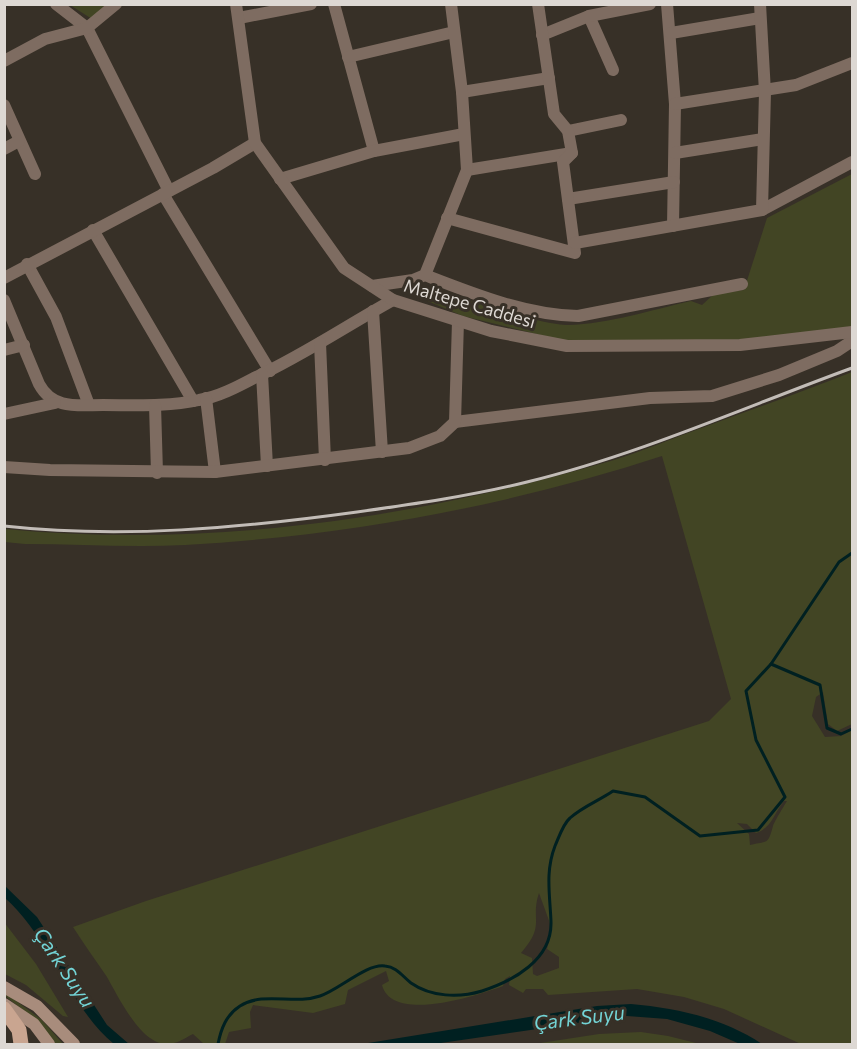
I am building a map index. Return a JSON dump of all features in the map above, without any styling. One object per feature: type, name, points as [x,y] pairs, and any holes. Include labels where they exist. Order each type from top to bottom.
[{"type":"main road","points":[[4,987],[38,1006],[74,1044]]},
{"type":"main road","points":[[4,1007],[19,1030],[21,1044]]},
{"type":"main road","points":[[4,1007],[34,1024],[49,1044]]},
{"type":"street","points":[[56,4],[87,28],[166,193],[266,373],[267,466]]},
{"type":"street","points":[[4,61],[45,39],[87,28],[116,4]]},
{"type":"street","name":"Maltepe Caddesi","points":[[236,4],[255,143],[344,268],[393,300],[491,331],[567,346],[740,345],[852,332]]},
{"type":"street","points":[[239,18],[311,4]]},
{"type":"street","points":[[334,4],[374,151]]},
{"type":"street","points":[[425,275],[467,170],[462,92],[451,4]]},
{"type":"street","points":[[538,4],[554,114],[568,131],[572,153]]},
{"type":"street","points":[[542,35],[589,16],[650,4]]},
{"type":"street","points":[[667,4],[675,104],[673,226]]},
{"type":"street","points":[[760,4],[765,92],[762,210]]},
{"type":"street","points":[[589,16],[613,70]]},
{"type":"street","points":[[671,33],[760,18]]},
{"type":"street","points":[[348,57],[454,32]]},
{"type":"street","points":[[675,104],[765,92],[796,85],[852,63]]},
{"type":"street","points":[[462,92],[549,78]]},
{"type":"street","points":[[4,105],[35,174]]},
{"type":"street","points":[[568,131],[621,120]]},
{"type":"street","points":[[280,179],[374,151],[464,134]]},
{"type":"street","points":[[675,153],[763,139]]},
{"type":"street","points":[[4,149],[19,141]]},
{"type":"street","points":[[4,278],[166,193],[255,143]]},
{"type":"street","points":[[467,170],[572,153]]},
{"type":"street","points":[[447,218],[559,251],[575,253],[563,162],[572,153]]},
{"type":"street","points":[[575,243],[762,210],[852,162]]},
{"type":"street","points":[[568,199],[674,182]]},
{"type":"street","points":[[93,230],[193,401]]},
{"type":"street","points":[[27,264],[56,317],[89,405]]},
{"type":"street","points":[[372,286],[413,280],[425,275],[474,294],[553,316],[578,316],[742,284]]},
{"type":"street","points":[[4,300],[45,394],[55,403]]},
{"type":"street","points":[[4,414],[55,403],[155,405],[206,398],[266,373],[393,300]]},
{"type":"street","points":[[373,311],[382,452]]},
{"type":"street","points":[[455,422],[458,321]]},
{"type":"street","points":[[4,467],[215,472],[409,448],[440,436],[455,422],[650,398],[712,396],[779,375],[837,351],[852,341]]},
{"type":"street","points":[[320,343],[325,460]]},
{"type":"street","points":[[4,350],[24,345]]},
{"type":"street","points":[[206,398],[215,472]]},
{"type":"street","points":[[155,405],[157,472]]},
{"type":"green space","points":[[70,5],[106,5],[92,19]]},
{"type":"green space","points":[[852,174],[852,328],[752,340],[565,341],[463,316],[425,300],[435,287],[502,311],[540,321],[568,325],[614,319],[691,301],[702,305],[714,294],[744,290],[767,218]]},
{"type":"green space","points":[[852,372],[852,724],[837,731],[828,724],[823,692],[816,697],[812,716],[825,737],[841,736],[852,730],[852,1044],[801,1044],[724,1009],[684,997],[637,989],[548,995],[543,989],[526,989],[523,993],[509,985],[510,976],[505,979],[503,986],[457,1000],[437,1004],[402,1003],[389,997],[382,985],[389,981],[386,971],[348,990],[345,1004],[313,1013],[253,1005],[250,1012],[251,1028],[229,1032],[225,1044],[204,1044],[193,1034],[178,1042],[167,1044],[148,1037],[139,1028],[73,927],[146,901],[709,721],[731,699],[662,456],[546,490],[486,504],[366,526],[245,541],[165,546],[25,544],[5,542],[5,529],[82,534],[159,535],[312,524],[389,513],[465,498],[614,460]],"holes":[[[784,801],[787,801],[774,824],[769,839],[750,845],[749,834],[737,823],[747,824],[756,833],[761,831],[766,828]],[[539,893],[552,929],[547,949],[559,957],[559,968],[537,976],[533,974],[532,958],[521,953],[533,936]]]},
{"type":"green space","points":[[4,922],[36,964],[68,1017],[63,1016],[26,985],[5,974]]},
{"type":"green space","points":[[4,992],[42,1020],[63,1044],[55,1044],[32,1017],[5,996]]},
{"type":"green space","points":[[641,1032],[700,1044],[534,1044],[599,1034]]},
{"type":"water","name":"Çark Suyu","points":[[5,886],[37,917],[107,1025],[129,1044],[114,1044],[98,1029],[84,1011],[35,933],[5,898]]},
{"type":"water","name":"Çark Suyu","points":[[631,1004],[665,1008],[716,1021],[762,1044],[740,1044],[710,1031],[667,1019],[627,1016],[434,1044],[362,1044],[597,1006]]},
{"type":"waterway","points":[[218,1044],[225,1023],[240,1006],[259,999],[300,999],[320,996],[378,966],[393,968],[419,988],[445,995],[464,995],[482,991],[518,975],[538,958],[550,935],[550,865],[563,827],[575,814],[613,791],[645,797],[700,836],[758,830],[785,797],[756,740],[746,691],[771,664],[839,562],[852,553]]},
{"type":"waterway","points":[[771,664],[820,685],[827,728],[841,734],[852,729]]},
{"type":"railway","points":[[4,526],[93,532],[181,530],[313,518],[464,496],[527,482],[610,458],[691,430],[852,368]]}]
